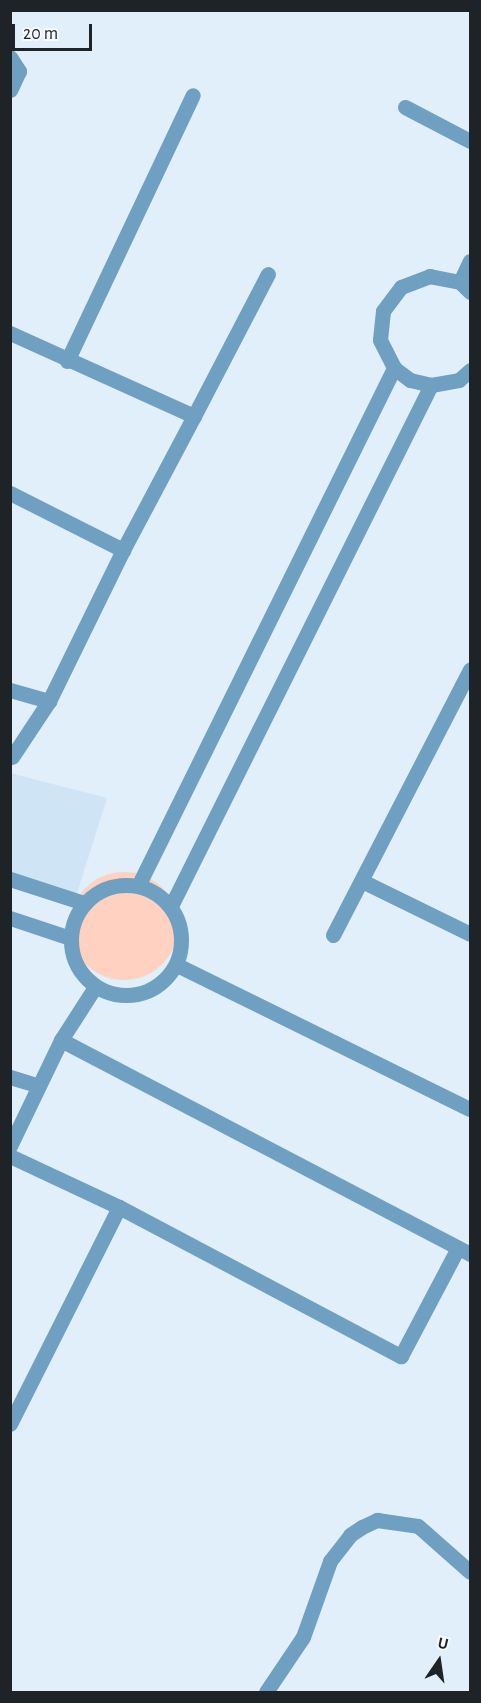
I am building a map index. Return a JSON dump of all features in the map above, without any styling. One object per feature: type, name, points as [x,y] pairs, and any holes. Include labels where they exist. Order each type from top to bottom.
[{"type":"street","points":[[10,57],[19,71],[10,90]]},
{"type":"street","points":[[67,361],[193,96]]},
{"type":"street","points":[[405,107],[471,141]]},
{"type":"street","points":[[470,371],[459,380],[430,386],[410,380],[394,368],[380,340],[383,310],[402,287],[430,276],[465,287],[471,261]]},
{"type":"street","points":[[12,757],[49,701],[123,550],[268,274]]},
{"type":"street","points":[[10,333],[67,361],[195,416]]},
{"type":"street","points":[[138,885],[394,368]]},
{"type":"street","points":[[171,906],[430,386]]},
{"type":"street","points":[[10,493],[123,550]]},
{"type":"street","points":[[333,935],[471,669]]},
{"type":"street","points":[[10,690],[49,701]]},
{"type":"street","points":[[10,879],[84,903]]},
{"type":"street","points":[[362,880],[471,934]]},
{"type":"street","points":[[138,885],[171,906],[182,935],[177,965],[155,988],[145,991],[125,996],[95,987],[76,966],[70,938],[74,919],[84,903],[108,887],[138,885]]},
{"type":"street","points":[[10,918],[70,938]]},
{"type":"street","points":[[177,965],[471,1109]]},
{"type":"street","points":[[10,1146],[61,1040],[95,987]]},
{"type":"street","points":[[10,1156],[119,1207],[401,1356],[464,1251],[61,1040]]},
{"type":"street","points":[[10,1077],[38,1085]]},
{"type":"street","points":[[10,1424],[119,1207]]},
{"type":"street","points":[[266,1692],[303,1637],[330,1561],[350,1535],[362,1527],[377,1520],[418,1526],[471,1572]]},
{"type":"shaded area","points":[[10,773],[107,798],[74,903],[11,883]]},
{"type":"shaded area","points":[[124,872],[145,876],[162,888],[174,905],[178,926],[174,947],[162,964],[145,976],[124,980],[103,976],[86,964],[74,947],[70,926],[74,905],[86,888],[103,876]]}]
